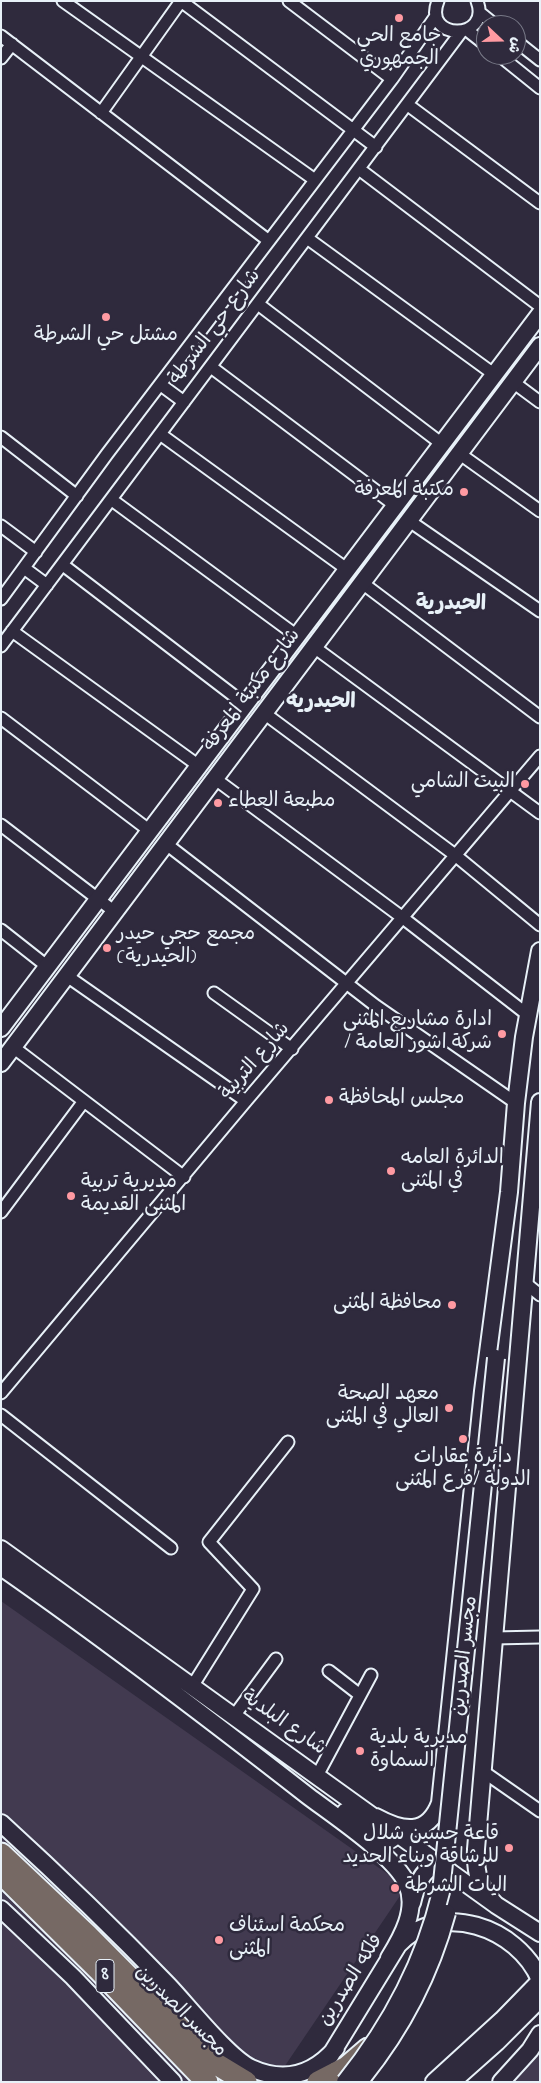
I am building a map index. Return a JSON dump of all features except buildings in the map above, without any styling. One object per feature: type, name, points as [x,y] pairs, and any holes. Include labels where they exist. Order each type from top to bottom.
[{"type":"highway","points":[[1,1854],[87,1935],[213,2062],[246,2082]]},
{"type":"highway","name":"مجسر الصدرين","points":[[1,1873],[98,1968],[207,2082]]},
{"type":"highway","name":"مجسر الصدرين","points":[[1,1888],[60,1944],[194,2082]]},
{"type":"highway","points":[[318,2082],[347,2067],[380,2034]]},
{"type":"main road","name":"شارع مكتبة المعرفة","points":[[1,1028],[540,314]]},
{"type":"main road","name":"شارع مكتبة المعرفة","points":[[1,1063],[115,912],[165,842],[540,346]]},
{"type":"main road","points":[[381,1821],[405,1828],[420,1828],[430,1822],[440,1803],[483,1391],[496,1295],[516,1103],[528,1015],[540,951]]},
{"type":"main road","points":[[496,1905],[480,1886],[475,1865],[481,1770],[523,1289],[536,1167],[540,1102]]},
{"type":"main road","name":"مجسر الصدرين","points":[[344,2082],[380,2034],[403,1994],[420,1958],[437,1908],[443,1879],[502,1358],[523,1289]]},
{"type":"main road","name":"مجسر الصدرين","points":[[359,2082],[392,2039],[418,1992],[438,1946],[450,1898],[458,1853],[502,1358],[496,1295]]},
{"type":"main road","name":"شارع البلدية","points":[[1,1549],[318,1774],[496,1905],[540,1933]]},
{"type":"main road","name":"شارع البلدية","points":[[1,1567],[200,1712],[281,1774],[394,1866],[407,1884],[410,1899],[408,1917]]},
{"type":"main road","points":[[281,1774],[319,1794],[379,1836],[390,1840],[393,1838],[394,1833],[381,1821]]},
{"type":"main road","name":"8","points":[[1,1823],[137,1954],[240,2061],[262,2072],[294,2075],[317,2067],[336,2048]]},
{"type":"main road","name":"مجسر الصدرين","points":[[1,1838],[81,1913],[251,2082]]},
{"type":"main road","points":[[390,1958],[402,1934],[416,1890],[426,1871],[436,1866],[453,1873]]},
{"type":"main road","points":[[1,1909],[73,1977],[173,2082]]},
{"type":"main road","name":"فلكه الصدرين","points":[[313,2082],[336,2048],[390,1958],[406,1937],[419,1929],[443,1922],[468,1923],[486,1930],[512,1945],[527,1958],[540,1981]]},
{"type":"main road","points":[[73,1977],[104,2021],[159,2082]]},
{"type":"main road","points":[[434,2082],[495,2027],[540,1981]]},
{"type":"main road","points":[[452,2082],[497,2042],[540,1999]]},
{"type":"main road","points":[[501,2082],[537,2040]]},
{"type":"street","points":[[63,1],[140,58],[315,180]]},
{"type":"street","points":[[101,113],[181,1],[376,148]]},
{"type":"street","points":[[289,1],[392,79]]},
{"type":"street","points":[[478,4],[487,15]]},
{"type":"street","name":"شارع حي الشرطة","points":[[1,646],[359,169],[464,31],[475,22],[478,4]]},
{"type":"street","points":[[435,6],[443,27],[448,31],[464,31],[476,39]]},
{"type":"street","name":"شارع حي الشرطة","points":[[1,599],[392,79],[435,6]]},
{"type":"street","points":[[1,36],[269,241]]},
{"type":"street","points":[[1,58],[12,44]]},
{"type":"street","points":[[526,49],[540,60]]},
{"type":"street","points":[[511,65],[540,88]]},
{"type":"street","points":[[408,105],[540,203]]},
{"type":"street","points":[[359,169],[540,306]]},
{"type":"street","points":[[307,238],[495,375]]},
{"type":"street","points":[[258,304],[442,444]]},
{"type":"street","points":[[211,367],[396,506]]},
{"type":"street","points":[[513,382],[540,402]]},
{"type":"street","points":[[161,385],[184,402]]},
{"type":"street","points":[[160,434],[348,570]]},
{"type":"street","points":[[1,437],[77,496]]},
{"type":"street","points":[[460,454],[540,511]]},
{"type":"street","points":[[112,500],[297,636]]},
{"type":"street","points":[[408,520],[540,611]]},
{"type":"street","points":[[1,526],[36,552]]},
{"type":"street","points":[[63,565],[246,705]]},
{"type":"street","points":[[24,568],[47,585]]},
{"type":"street","points":[[361,582],[540,718]]},
{"type":"street","points":[[12,631],[199,766]]},
{"type":"street","points":[[314,647],[540,813]]},
{"type":"street","points":[[264,713],[455,855],[540,925]]},
{"type":"street","points":[[1,718],[150,831]]},
{"type":"street","name":"شارع التربية","points":[[1,1393],[246,1101],[540,756]]},
{"type":"street","points":[[214,778],[403,918],[528,1015]]},
{"type":"street","points":[[1,825],[115,912]]},
{"type":"street","points":[[165,842],[348,982],[376,1006],[516,1103]]},
{"type":"street","points":[[1,930],[48,967]]},
{"type":"street","points":[[67,976],[246,1101]]},
{"type":"street","points":[[214,993],[292,1049]]},
{"type":"street","points":[[13,1047],[184,1177]]},
{"type":"street","points":[[1,1212],[84,1101]]},
{"type":"street","points":[[523,1289],[540,1295]]},
{"type":"street","points":[[1,1415],[171,1548]]},
{"type":"street","points":[[193,1685],[253,1589],[209,1542],[288,1442]]},
{"type":"street","points":[[494,1638],[540,1637]]},
{"type":"street","points":[[234,1716],[276,1659]]},
{"type":"street","points":[[329,1671],[360,1695]]},
{"type":"street","points":[[318,1774],[371,1675]]},
{"type":"street","points":[[481,1770],[540,1811]]},
{"type":"shaded area","points":[[1,1601],[406,1887],[274,2082],[1,2082]]},
{"type":"shaded area","points":[[540,2038],[540,2082],[506,2082]]},
{"type":"place","name":"جامع الحي الجمهوري","points":[[399,18]]},
{"type":"place","name":"مشتل حي الشرطة","points":[[106,317]]},
{"type":"place","name":"مكتبة المعرفة","points":[[464,492]]},
{"type":"place","name":"البيت الشامي","points":[[525,784]]},
{"type":"place","name":"مطبعة العطاء","points":[[218,803]]},
{"type":"place","name":"مجمع حجي حيدر (الحيدرية)","points":[[107,948]]},
{"type":"place","name":"ادارة مشاريع المثنى / شركة اشور العامة","points":[[502,1034]]},
{"type":"place","name":"مجلس المحافظة","points":[[329,1100]]},
{"type":"place","name":"الدائرة العامه في المثنى","points":[[391,1171]]},
{"type":"place","name":"مديرية تربية المثنى القديمة","points":[[71,1196]]},
{"type":"place","name":"محافظة المثنى","points":[[452,1305]]},
{"type":"place","name":"معهد الصحة العالي في المثنى","points":[[449,1408]]},
{"type":"place","name":"دائرة عقارات الدولة /فرع المثنى","points":[[463,1439]]},
{"type":"place","name":"مديرية بلدية السماوة","points":[[360,1751]]},
{"type":"place","name":"قاعة حسين شلال للرشاقة وبناء الحديد","points":[[509,1848]]},
{"type":"place","name":"اليات الشرطة","points":[[395,1888]]},
{"type":"place","name":"محكمة اسئناف المثنى","points":[[219,1940]]},
{"type":"district","name":"الحيدرية","points":[[451,606]]},
{"type":"district","name":"الحيدريه","points":[[321,704]]}]
